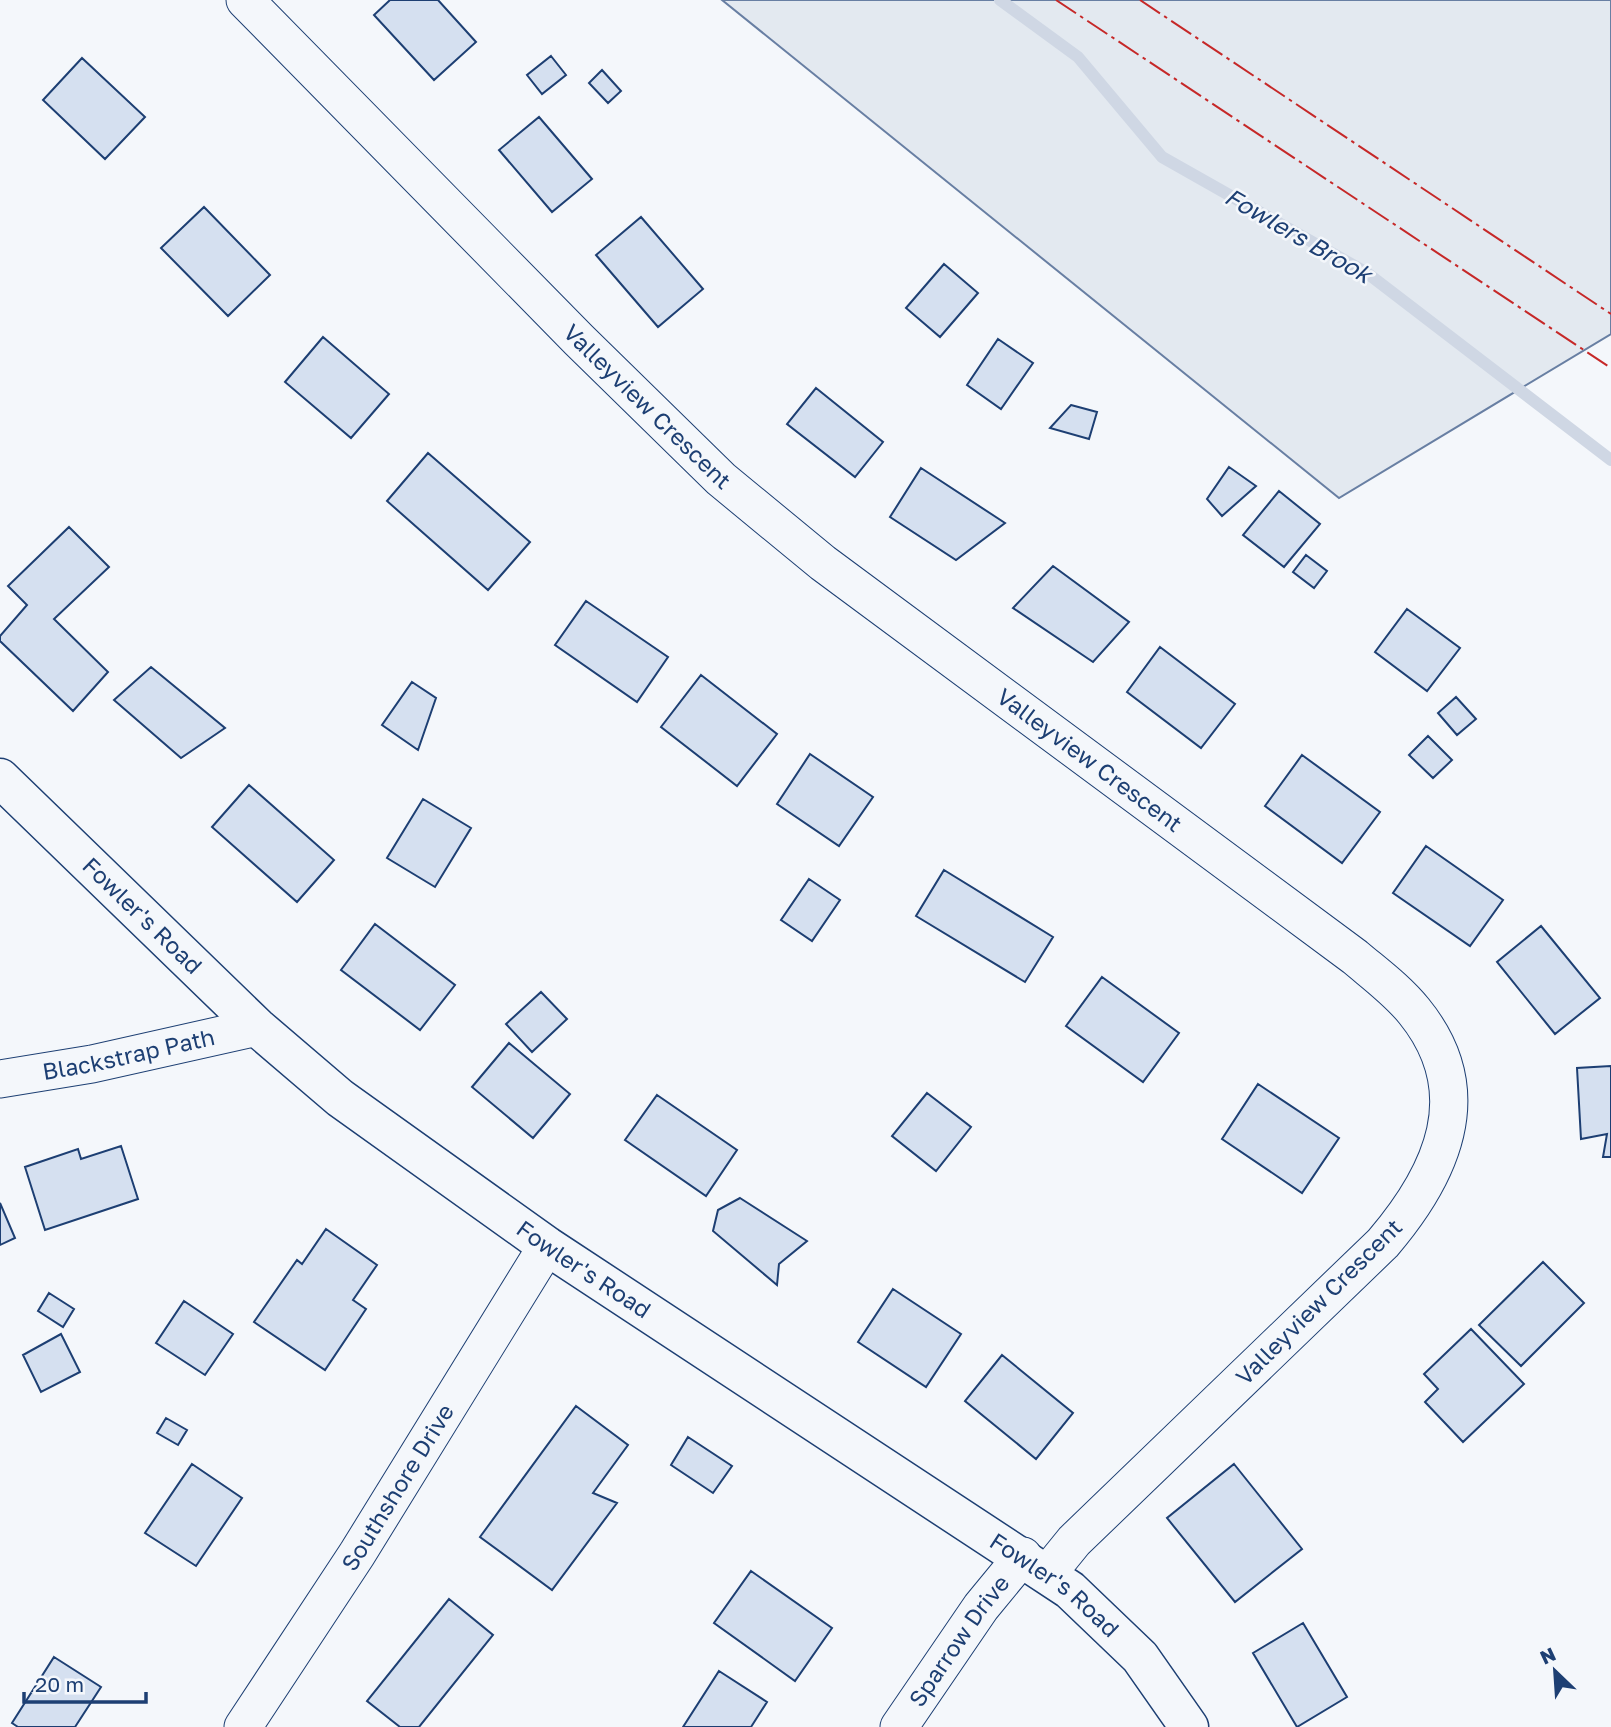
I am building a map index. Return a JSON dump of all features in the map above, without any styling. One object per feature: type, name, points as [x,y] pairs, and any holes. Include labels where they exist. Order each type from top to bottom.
[{"type":"street","name":"Valleyview Crescent","points":[[245,0],[579,340],[721,479],[822,563],[1391,986],[1415,1012],[1429,1034],[1447,1081],[1449,1111],[1446,1139],[1421,1194],[1383,1243],[1074,1541],[1035,1565]]},
{"type":"street","name":"Fowler's Road","points":[[0,778],[257,1027],[340,1098],[547,1246],[1035,1565],[1119,1633],[1160,1684],[1189,1727]]},
{"type":"street","name":"Blackstrap Path","points":[[0,1079],[92,1064],[257,1027]]},
{"type":"street","name":"Southshore Drive","points":[[243,1727],[357,1555],[547,1246]]},
{"type":"street","name":"Sparrow Drive","points":[[899,1727],[981,1607],[1035,1565]]},
{"type":"shaded area","points":[[722,0],[1611,0],[1611,334],[1339,498]]},
{"type":"building","points":[[390,0],[438,0],[476,42],[434,80],[374,15]]},
{"type":"building","points":[[551,56],[566,75],[542,94],[527,75]]},
{"type":"building","points":[[82,58],[145,117],[105,159],[43,100]]},
{"type":"building","points":[[602,70],[621,91],[608,103],[589,83]]},
{"type":"building","points":[[539,117],[592,179],[552,212],[499,150]]},
{"type":"building","points":[[204,207],[270,275],[228,316],[161,248]]},
{"type":"building","points":[[641,217],[703,289],[658,327],[596,255]]},
{"type":"building","points":[[944,264],[978,293],[940,337],[906,308]]},
{"type":"building","points":[[323,337],[389,394],[351,438],[285,382]]},
{"type":"building","points":[[998,339],[1033,363],[1001,409],[967,385]]},
{"type":"building","points":[[816,388],[883,442],[855,477],[787,424]]},
{"type":"building","points":[[1071,405],[1097,412],[1089,439],[1050,428]]},
{"type":"building","points":[[428,453],[530,542],[488,590],[387,501]]},
{"type":"building","points":[[1229,467],[1256,486],[1222,516],[1207,499]]},
{"type":"building","points":[[921,468],[1005,523],[956,560],[890,517]]},
{"type":"building","points":[[1279,491],[1320,524],[1284,567],[1243,535]]},
{"type":"building","points":[[69,527],[109,567],[54,619],[108,672],[73,711],[0,641],[0,636],[27,605],[8,586]]},
{"type":"building","points":[[1306,555],[1327,571],[1314,588],[1293,572]]},
{"type":"building","points":[[1053,566],[1129,622],[1093,662],[1013,608]]},
{"type":"building","points":[[586,601],[668,657],[637,702],[555,645]]},
{"type":"building","points":[[1407,609],[1460,648],[1427,691],[1375,652]]},
{"type":"building","points":[[1160,647],[1235,704],[1201,748],[1127,692]]},
{"type":"building","points":[[151,667],[225,728],[181,758],[114,700]]},
{"type":"building","points":[[701,675],[777,734],[737,786],[661,727]]},
{"type":"building","points":[[412,682],[436,698],[418,750],[382,725]]},
{"type":"building","points":[[1456,697],[1476,719],[1457,735],[1438,713]]},
{"type":"building","points":[[1428,736],[1452,760],[1433,778],[1409,755]]},
{"type":"building","points":[[810,754],[873,797],[839,846],[777,804]]},
{"type":"building","points":[[1302,755],[1380,812],[1342,863],[1265,806]]},
{"type":"building","points":[[249,785],[334,860],[297,902],[212,827]]},
{"type":"building","points":[[423,799],[471,828],[435,887],[387,858]]},
{"type":"building","points":[[1426,846],[1503,900],[1470,946],[1393,893]]},
{"type":"building","points":[[944,870],[1053,937],[1025,982],[916,916]]},
{"type":"building","points":[[809,879],[840,900],[812,941],[781,920]]},
{"type":"building","points":[[375,924],[455,985],[420,1030],[341,970]]},
{"type":"building","points":[[1541,926],[1600,998],[1555,1034],[1497,962]]},
{"type":"building","points":[[1102,977],[1179,1033],[1143,1082],[1066,1026]]},
{"type":"building","points":[[541,992],[567,1019],[532,1052],[506,1024]]},
{"type":"building","points":[[509,1043],[570,1094],[533,1138],[472,1087]]},
{"type":"building","points":[[1611,1066],[1611,1157],[1603,1157],[1607,1134],[1581,1139],[1577,1068]]},
{"type":"building","points":[[1258,1084],[1339,1138],[1302,1193],[1222,1139]]},
{"type":"building","points":[[927,1093],[971,1127],[936,1171],[892,1136]]},
{"type":"building","points":[[657,1095],[737,1150],[706,1196],[625,1140]]},
{"type":"building","points":[[121,1146],[138,1199],[45,1230],[25,1167],[78,1149],[81,1159]]},
{"type":"building","points":[[740,1198],[807,1241],[779,1264],[777,1285],[713,1231],[718,1210]]},
{"type":"building","points":[[0,1203],[15,1238],[0,1245]]},
{"type":"building","points":[[326,1229],[377,1265],[353,1300],[366,1309],[325,1370],[254,1322],[297,1260],[302,1264]]},
{"type":"building","points":[[1543,1262],[1584,1303],[1521,1366],[1479,1325]]},
{"type":"building","points":[[893,1289],[961,1334],[926,1387],[858,1342]]},
{"type":"building","points":[[49,1293],[74,1309],[63,1327],[38,1311]]},
{"type":"building","points":[[184,1301],[233,1334],[205,1375],[156,1343]]},
{"type":"building","points":[[1471,1329],[1524,1384],[1463,1442],[1425,1402],[1438,1389],[1424,1374]]},
{"type":"building","points":[[61,1334],[80,1372],[41,1392],[23,1355]]},
{"type":"building","points":[[1002,1355],[1073,1413],[1036,1459],[965,1401]]},
{"type":"building","points":[[576,1406],[628,1445],[593,1493],[617,1503],[552,1590],[480,1537]]},
{"type":"building","points":[[166,1418],[187,1430],[178,1445],[157,1433]]},
{"type":"building","points":[[688,1437],[732,1466],[713,1493],[671,1465]]},
{"type":"building","points":[[192,1464],[242,1498],[196,1566],[145,1533]]},
{"type":"building","points":[[1234,1464],[1302,1549],[1235,1602],[1167,1518]]},
{"type":"building","points":[[751,1571],[832,1628],[795,1681],[714,1623]]},
{"type":"building","points":[[449,1599],[493,1635],[419,1727],[400,1727],[367,1701]]},
{"type":"building","points":[[1303,1623],[1347,1697],[1297,1727],[1253,1653]]},
{"type":"building","points":[[54,1657],[101,1687],[75,1727],[18,1727],[12,1723]]},
{"type":"building","points":[[719,1671],[767,1702],[751,1727],[683,1727]]},
{"type":"waterway","name":"Fowlers Brook","points":[[1000,0],[1078,57],[1162,157],[1367,273],[1611,460]]},
{"type":"power","points":[[1056,0],[1611,368]]},
{"type":"power","points":[[1140,0],[1611,314]]}]
